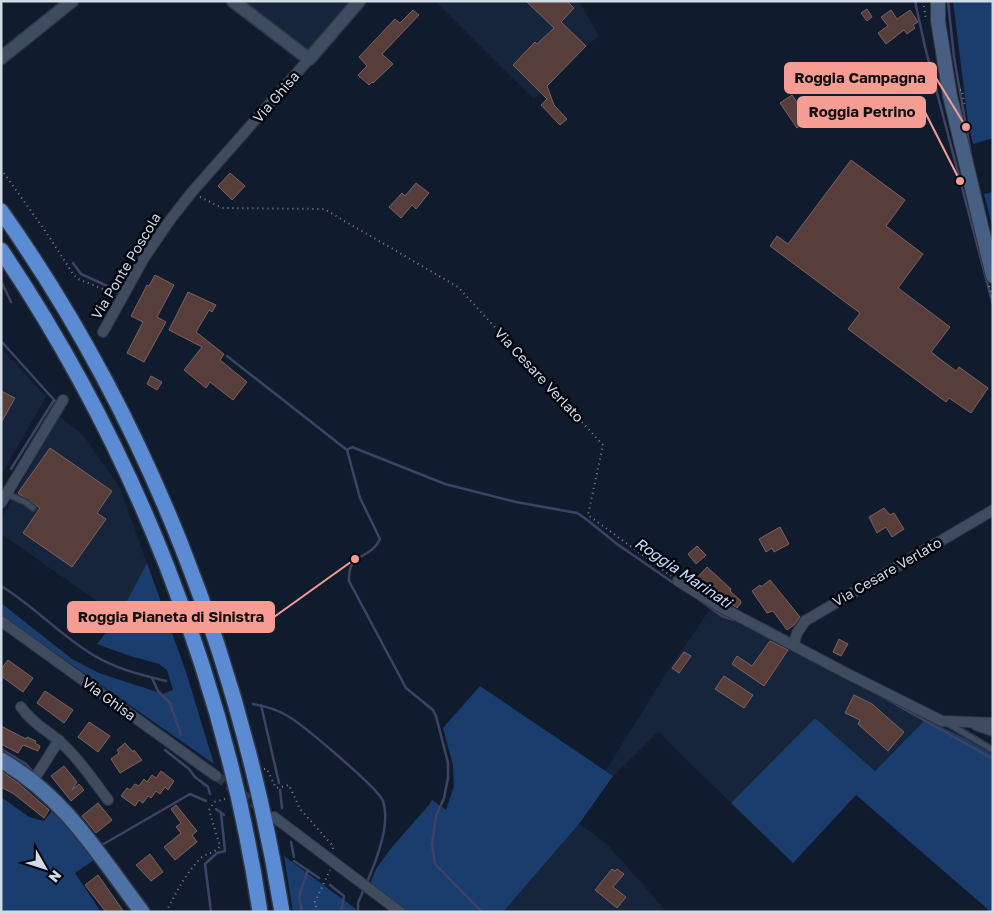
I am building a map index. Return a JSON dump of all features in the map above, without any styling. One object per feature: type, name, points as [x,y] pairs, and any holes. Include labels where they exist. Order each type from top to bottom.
[{"type":"highway","points":[[1,211],[69,316],[107,385],[142,454],[183,550],[216,637],[233,694],[254,772],[282,912]]},
{"type":"highway","points":[[1,250],[48,323],[95,407],[124,466],[168,569],[196,646],[216,714],[248,842],[260,912]]},
{"type":"main road","points":[[938,1],[938,21],[950,96],[993,276]]},
{"type":"main road","points":[[1,760],[33,780],[63,809],[109,865],[142,912]]},
{"type":"street","points":[[1,58],[72,1]]},
{"type":"street","points":[[232,1],[309,59]]},
{"type":"street","name":"Via Ghisa","points":[[192,192],[359,1]]},
{"type":"street","name":"Via Ponte Poscola","points":[[103,332],[144,258],[192,192]]},
{"type":"street","points":[[3,496],[63,400]]},
{"type":"street","name":"Via Cesare Verlato","points":[[794,644],[796,633],[805,621],[993,510]]},
{"type":"street","points":[[678,581],[715,604],[942,721],[993,723]]},
{"type":"street","name":"Via Ghisa","points":[[1,622],[216,776]]},
{"type":"street","points":[[21,707],[32,720],[59,740],[108,800]]},
{"type":"street","points":[[968,723],[993,732]]},
{"type":"street","points":[[33,780],[59,740]]},
{"type":"street","points":[[274,817],[400,912]]},
{"type":"lane","points":[[3,496],[25,502],[33,508]]},
{"type":"lane","points":[[942,721],[993,750]]},
{"type":"path","points":[[1,169],[73,274],[78,279],[95,287],[122,297]]},
{"type":"path","name":"Via Cesare Verlato","points":[[192,192],[207,202],[222,208],[324,209],[458,288],[603,445],[588,515],[678,581]]},
{"type":"path","points":[[254,772],[267,769],[276,788],[289,785],[300,809],[333,846],[333,862],[316,902],[317,912]]},
{"type":"path","points":[[166,912],[185,877],[202,856],[218,849],[220,846],[209,810],[214,802],[237,795]]},
{"type":"shaded area","points":[[244,1],[353,1],[309,50]]},
{"type":"shaded area","points":[[435,1],[579,1],[599,36],[586,46],[534,99]]},
{"type":"shaded area","points":[[953,1],[993,1],[993,138],[973,144],[968,122]]},
{"type":"shaded area","points":[[993,192],[993,229],[984,194]]},
{"type":"shaded area","points":[[1,348],[46,397],[1,475]]},
{"type":"shaded area","points":[[59,416],[83,435],[120,488],[147,563],[119,616],[1,534],[1,519]]},
{"type":"shaded area","points":[[147,563],[186,672],[214,764],[1,615],[1,603],[72,659],[99,673],[163,694],[173,690],[167,670],[159,664],[97,644],[119,616]]},
{"type":"shaded area","points":[[712,606],[837,675],[926,719],[875,771],[815,718],[731,803],[658,732],[613,776],[606,770],[662,680]]},
{"type":"shaded area","points":[[480,686],[613,776],[579,824],[503,912],[396,912],[367,891],[376,869],[432,800],[446,810],[454,786],[453,765],[443,728]]},
{"type":"shaded area","points":[[815,718],[875,771],[926,719],[993,755],[993,912],[856,795],[793,863],[731,803]]},
{"type":"shaded area","points":[[1,797],[29,817],[44,821],[55,807],[94,860],[75,873],[101,912],[1,912]]},
{"type":"shaded area","points":[[579,824],[606,843],[667,912],[503,912]]},
{"type":"shaded area","points":[[284,856],[356,909],[356,912],[293,912]]},
{"type":"building","points":[[526,1],[567,1],[574,8],[561,22],[586,46],[547,86],[554,105],[567,119],[560,125],[541,105],[547,99],[513,65],[535,42],[537,44],[554,28]]},
{"type":"building","points":[[867,9],[872,17],[867,21],[861,13]]},
{"type":"building","points":[[413,10],[419,15],[382,54],[393,64],[369,85],[358,75],[367,66],[359,57],[395,19],[400,23]]},
{"type":"building","points":[[891,10],[897,19],[910,10],[918,22],[913,25],[915,28],[907,34],[904,30],[886,44],[878,33],[888,26],[881,17]]},
{"type":"building","points":[[792,95],[809,120],[797,128],[780,103]]},
{"type":"building","points":[[851,160],[905,200],[886,226],[923,254],[898,288],[950,327],[931,352],[956,371],[959,367],[988,388],[971,413],[949,398],[946,402],[848,329],[860,313],[770,246],[777,236],[788,244]]},
{"type":"building","points":[[230,173],[245,186],[232,200],[218,186]]},
{"type":"building","points":[[416,183],[429,193],[416,209],[412,205],[401,218],[389,207],[402,193],[405,196]]},
{"type":"building","points":[[155,275],[174,285],[157,317],[166,322],[144,362],[127,353],[143,322],[131,316],[147,285],[149,286]]},
{"type":"building","points":[[188,292],[216,305],[212,312],[209,310],[196,332],[224,354],[220,360],[247,382],[233,400],[210,382],[206,388],[184,370],[202,347],[169,330]]},
{"type":"building","points":[[151,376],[162,382],[157,390],[147,384]]},
{"type":"building","points":[[1,391],[15,398],[1,423]]},
{"type":"building","points":[[50,448],[112,491],[97,513],[106,519],[72,567],[23,533],[40,508],[18,493]]},
{"type":"building","points":[[884,508],[890,515],[894,513],[904,529],[892,537],[886,527],[877,533],[869,517]]},
{"type":"building","points":[[780,527],[789,544],[774,552],[772,548],[766,552],[759,539]]},
{"type":"building","points":[[697,546],[706,555],[696,564],[688,554]]},
{"type":"building","points":[[707,567],[740,600],[741,603],[737,608],[724,598],[722,600],[715,594],[705,590],[695,580]]},
{"type":"building","points":[[770,580],[800,617],[787,630],[773,611],[767,613],[752,591]]},
{"type":"building","points":[[839,639],[848,644],[841,656],[833,652]]},
{"type":"building","points":[[770,641],[788,650],[764,686],[732,664],[737,656],[752,666]]},
{"type":"building","points":[[684,652],[691,656],[679,673],[672,668]]},
{"type":"building","points":[[8,660],[33,678],[23,692],[1,676],[1,669]]},
{"type":"building","points":[[724,676],[753,695],[744,708],[715,689]]},
{"type":"building","points":[[45,691],[73,710],[64,723],[37,703]]},
{"type":"building","points":[[854,695],[872,704],[904,732],[888,751],[858,724],[860,720],[845,713]]},
{"type":"building","points":[[89,722],[110,736],[98,752],[78,737]]},
{"type":"building","points":[[1,726],[26,739],[27,737],[36,741],[35,743],[40,746],[38,751],[23,745],[18,753],[1,744]]},
{"type":"building","points":[[125,743],[142,760],[120,773],[111,759],[119,753],[117,750]]},
{"type":"building","points":[[64,766],[77,782],[72,790],[79,784],[84,790],[71,801],[51,776]]},
{"type":"building","points":[[1,771],[49,810],[44,818],[14,794],[1,787]]},
{"type":"building","points":[[161,771],[174,781],[168,790],[165,787],[160,794],[156,791],[151,798],[148,796],[143,803],[139,800],[135,806],[121,796],[127,788],[130,790],[135,784],[139,786],[144,779],[147,782],[152,775],[156,778]]},
{"type":"building","points":[[98,803],[112,820],[96,833],[82,816]]},
{"type":"building","points":[[176,805],[197,831],[192,835],[197,842],[175,860],[164,847],[181,833],[176,827],[181,823],[171,809]]},
{"type":"building","points":[[150,854],[163,872],[151,881],[136,865]]},
{"type":"building","points":[[612,869],[615,871],[617,869],[624,874],[613,887],[626,897],[617,908],[595,890]]},
{"type":"building","points":[[98,875],[124,912],[106,912],[85,885]]},
{"type":"waterway","points":[[915,1],[925,47],[993,305]]},
{"type":"waterway","points":[[948,1],[954,57],[971,155]]},
{"type":"waterway","points":[[73,263],[81,274],[114,289]]},
{"type":"waterway","points":[[1,281],[11,302]]},
{"type":"waterway","points":[[1,341],[56,402]]},
{"type":"waterway","points":[[227,356],[347,450],[360,498],[380,539],[370,551],[355,560],[350,571],[349,581],[406,688],[433,710],[436,716],[448,763],[448,778],[444,798],[436,816],[432,844],[435,864],[482,912]]},
{"type":"waterway","points":[[11,469],[54,400]]},
{"type":"waterway","name":"Roggia Marinati","points":[[347,450],[352,447],[445,484],[516,502],[577,513],[617,544],[675,584]]},
{"type":"waterway","points":[[1,586],[23,601],[73,642],[103,661],[144,676],[166,681]]},
{"type":"waterway","name":"Roggia Marinati","points":[[698,599],[722,616],[734,620]]},
{"type":"waterway","points":[[152,678],[158,691],[170,703],[181,735]]},
{"type":"waterway","name":"Roggia Marinati","points":[[874,692],[993,759]]},
{"type":"waterway","points":[[253,704],[274,709],[294,720],[354,770],[383,801],[385,810],[384,831],[367,882]]},
{"type":"waterway","points":[[261,705],[279,783]]},
{"type":"waterway","points":[[1,749],[26,764],[34,773]]},
{"type":"waterway","points":[[165,750],[208,787],[210,794]]},
{"type":"waterway","points":[[280,790],[282,808]]},
{"type":"waterway","points":[[98,840],[102,845],[190,794],[206,801]]},
{"type":"waterway","points":[[216,809],[224,815]]},
{"type":"waterway","points":[[211,912],[205,864],[217,853],[225,851],[221,813]]},
{"type":"waterway","points":[[291,842],[294,857]]},
{"type":"waterway","points":[[294,861],[319,878]]},
{"type":"waterway","points":[[302,912],[299,896],[308,870]]},
{"type":"waterway","points":[[330,885],[344,896],[341,912]]},
{"type":"waterway","points":[[358,912],[358,903],[364,889]]},
{"type":"tunnel","points":[[216,776],[263,809]]},
{"type":"place","name":"Roggia Campagna","points":[[966,127]]},
{"type":"place","name":"Roggia Petrino","points":[[960,181]]},
{"type":"place","name":"Roggia Pianeta di Sinistra","points":[[355,559]]}]
